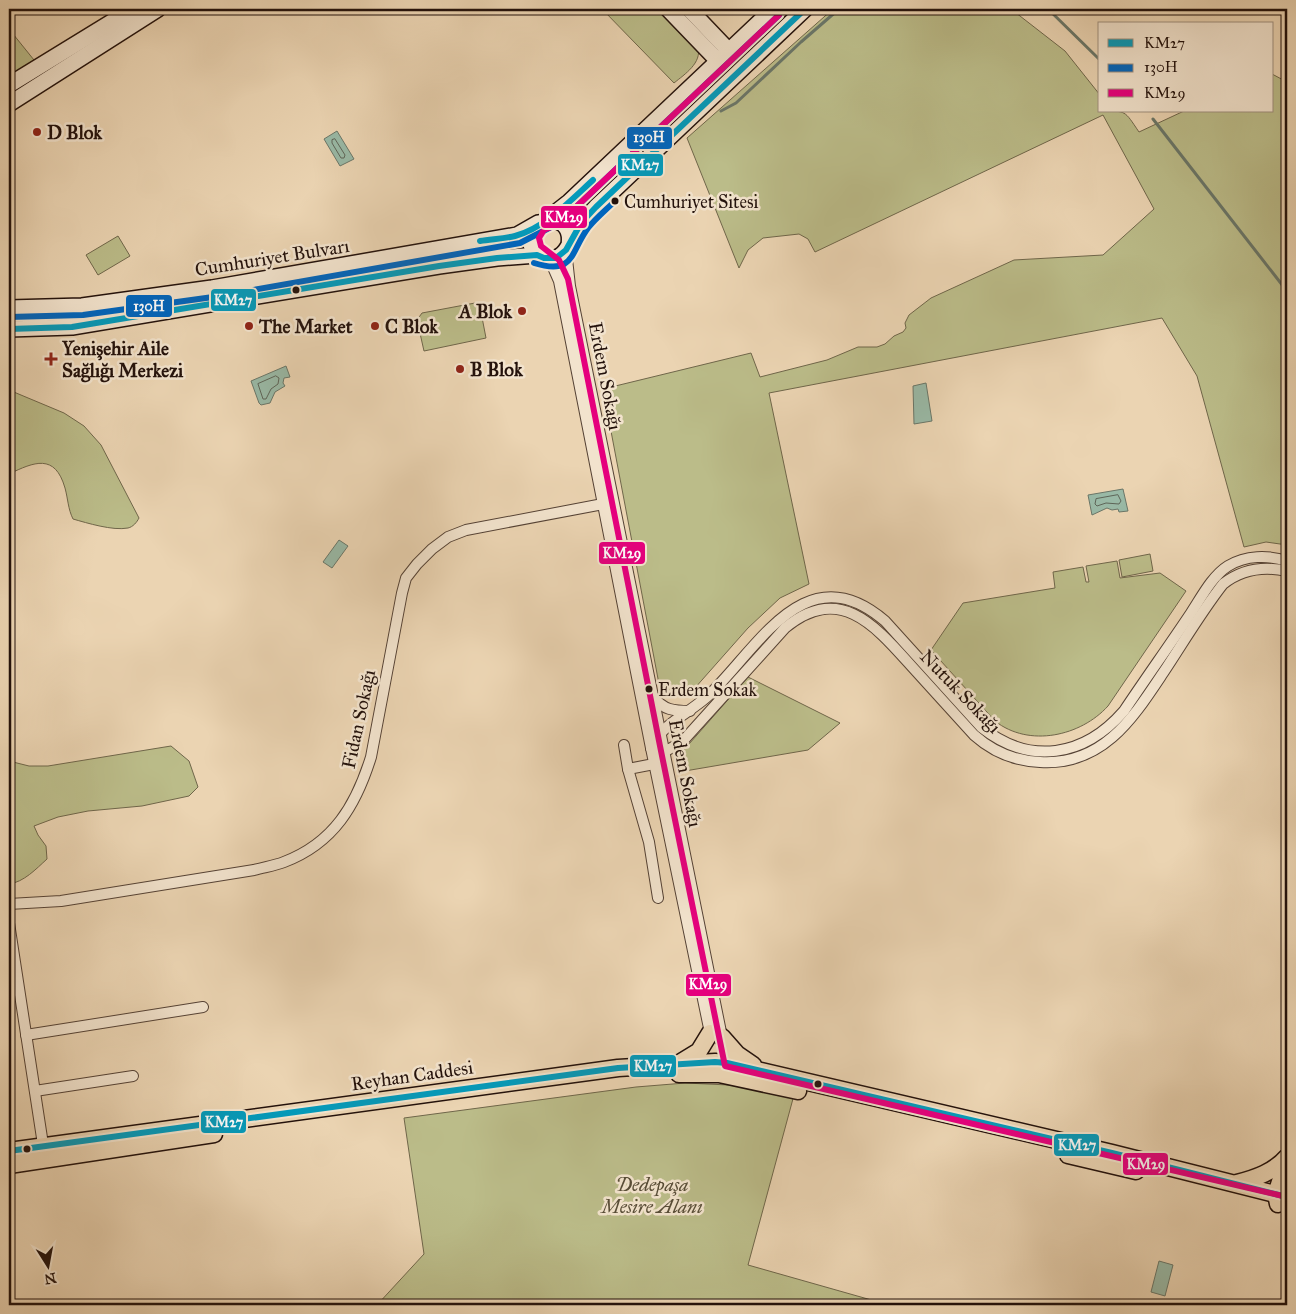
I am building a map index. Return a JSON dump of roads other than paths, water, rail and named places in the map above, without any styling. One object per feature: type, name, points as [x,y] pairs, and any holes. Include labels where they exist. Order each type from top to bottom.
[{"type":"main road","points":[[678,1064],[699,1052],[716,1035]]},
{"type":"main road","points":[[716,1035],[720,1066],[870,1108],[1284,1198],[1287,1159]]},
{"type":"main road","points":[[716,1035],[742,1058],[766,1072]]},
{"type":"main road","name":"Reyhan Caddesi","points":[[9,1166],[44,1154],[618,1068],[678,1064],[720,1066],[766,1072],[1236,1184],[1284,1198]]},
{"type":"main road","name":"Reyhan Caddesi","points":[[9,1151],[74,1154],[471,1097],[612,1079],[660,1075],[720,1066]]},
{"type":"main road","points":[[1236,1184],[1262,1176],[1287,1159]]},
{"type":"street","points":[[9,104],[104,35],[133,9]]},
{"type":"street","points":[[9,86],[104,35],[158,9]]},
{"type":"street","points":[[668,9],[742,70]]},
{"type":"street","points":[[689,9],[725,56]]},
{"type":"street","name":"Cumhuriyet Bulvarı","points":[[9,308],[82,306],[281,277],[517,235],[542,222],[569,202],[773,9]]},
{"type":"street","points":[[568,248],[570,238],[566,227],[556,220],[542,222],[531,233],[531,245],[541,256],[556,258],[568,248],[581,223],[596,207],[806,9]]},
{"type":"street","name":"Erdem Sokağı","points":[[568,248],[570,286],[664,752],[716,1035]]},
{"type":"street","points":[[436,250],[439,266]]},
{"type":"street","name":"Cumhuriyet Bulvarı","points":[[9,329],[72,327],[439,266],[497,258],[541,256]]},
{"type":"street","name":"Erdem Sokağı","points":[[541,256],[552,265],[559,281],[654,764],[716,1035]]},
{"type":"street","points":[[281,277],[287,291]]},
{"type":"street","name":"Fidan Sokağı","points":[[9,904],[61,901],[254,870],[284,862],[305,851],[328,835],[344,818],[364,779],[371,757],[402,593],[406,578],[417,564],[448,537],[466,530],[603,504]]},
{"type":"street","name":"Nutuk Sokağı","points":[[651,748],[660,733],[691,711],[723,681],[764,634],[791,610],[812,601],[834,598],[844,598],[872,610],[885,621],[989,734],[1001,741],[1031,750],[1054,751],[1072,748],[1101,734],[1124,711],[1206,590],[1223,569],[1236,562],[1254,558],[1271,557],[1287,560]]},
{"type":"street","name":"Nutuk Sokağı","points":[[664,752],[682,742],[785,628],[804,614],[832,609],[847,611],[873,626],[974,735],[990,748],[1032,762],[1055,763],[1075,758],[1101,746],[1118,733],[1134,716],[1223,584],[1241,573],[1254,569],[1267,568],[1287,571]]},
{"type":"street","points":[[653,697],[663,708],[691,711]]},
{"type":"street","points":[[624,745],[628,769],[649,842],[658,898]]},
{"type":"street","points":[[651,748],[664,752]]},
{"type":"street","points":[[628,769],[654,764]]},
{"type":"street","points":[[9,922],[44,1154]]},
{"type":"street","points":[[26,1035],[203,1007]]},
{"type":"street","points":[[35,1091],[133,1076]]},
{"type":"water","points":[[337,131],[354,159],[340,166],[324,139]]},
{"type":"water","points":[[286,366],[290,377],[284,378],[283,383],[285,386],[275,392],[270,403],[261,405],[251,381]]},
{"type":"water","points":[[926,383],[932,421],[914,424],[913,386]]},
{"type":"water","points":[[1123,489],[1128,511],[1119,512],[1118,509],[1112,510],[1107,508],[1092,515],[1088,495]]},
{"type":"water","points":[[339,540],[348,546],[332,568],[323,562]]},
{"type":"water","points":[[1159,1261],[1173,1265],[1165,1296],[1151,1292]]},
{"type":"waterway","points":[[721,111],[736,103],[839,9]]},
{"type":"waterway","points":[[1048,9],[1098,58]]},
{"type":"waterway","points":[[1153,119],[1283,286],[1287,300]]},
{"type":"place","name":"D Blok","points":[[37,132]]},
{"type":"place","name":"Cumhuriyet Sitesi","points":[[615,201]]},
{"type":"place","name":"A Blok","points":[[522,311]]},
{"type":"place","name":"The Market","points":[[249,326]]},
{"type":"place","name":"C Blok","points":[[375,326]]},
{"type":"place","name":"Yenişehir Aile Sağlığı Merkezi","points":[[51,359]]},
{"type":"place","name":"B Blok","points":[[460,369]]},
{"type":"place","name":"Erdem Sokak","points":[[649,689]]},
{"type":"park label","name":"Dedepaşa Mesire Alanı","points":[[652,1195]]}]
